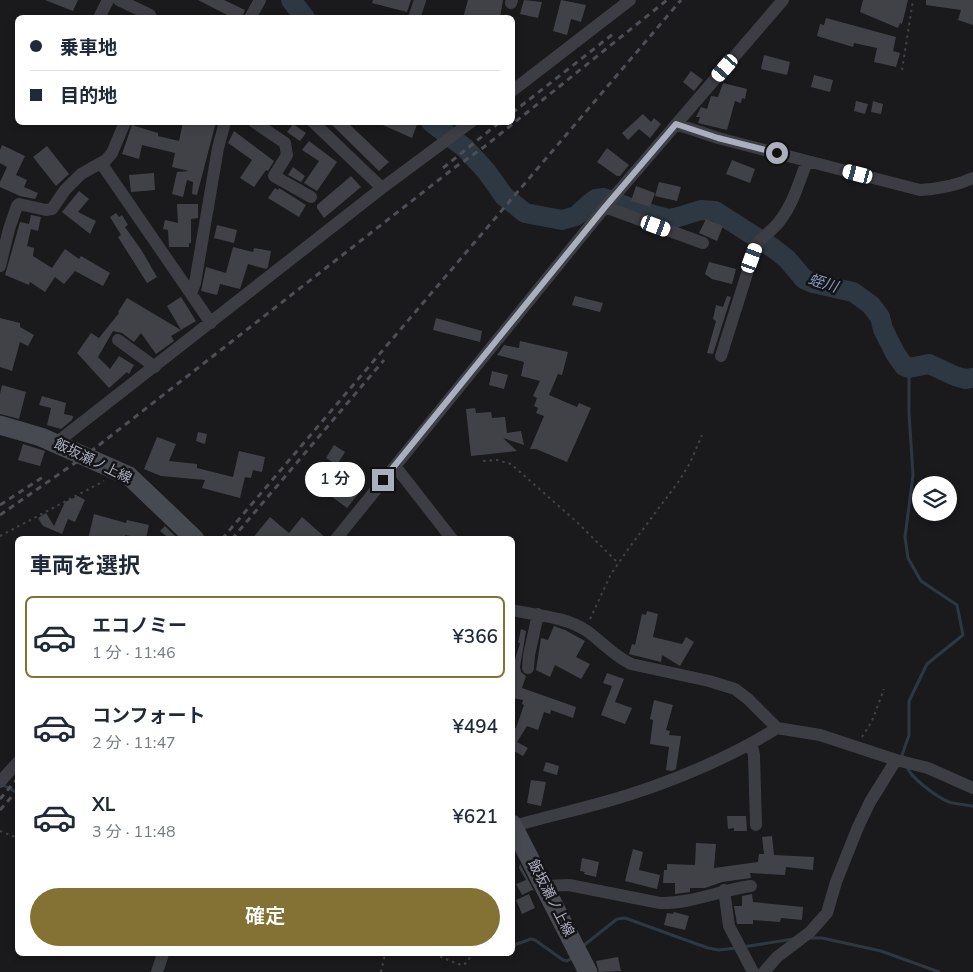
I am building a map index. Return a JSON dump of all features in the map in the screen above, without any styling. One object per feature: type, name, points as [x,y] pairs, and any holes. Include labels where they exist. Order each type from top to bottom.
[{"type":"main road","name":"飯坂瀬ノ上線","points":[[0,425],[41,437],[129,476],[193,536]]},
{"type":"main road","name":"飯坂瀬ノ上線","points":[[515,829],[588,972]]},
{"type":"street","points":[[100,15],[108,0]]},
{"type":"street","points":[[119,0],[150,15]]},
{"type":"street","points":[[415,15],[420,0]]},
{"type":"street","points":[[515,89],[630,0]]},
{"type":"street","points":[[338,536],[606,205],[783,0]]},
{"type":"street","points":[[676,124],[718,138],[920,190],[955,185],[973,178]]},
{"type":"street","points":[[0,266],[9,229],[19,204],[46,210],[52,209],[65,190],[81,174],[101,163],[112,153],[124,125]]},
{"type":"street","points":[[191,294],[195,283],[218,148],[224,125]]},
{"type":"street","points":[[258,125],[285,143],[287,155],[274,176],[311,197]]},
{"type":"street","points":[[316,125],[382,188]]},
{"type":"street","points":[[56,443],[382,188],[435,151],[468,125]]},
{"type":"street","points":[[721,356],[747,271],[760,240],[777,224],[792,203],[807,161]]},
{"type":"street","points":[[101,163],[211,323]]},
{"type":"street","points":[[606,205],[703,243]]},
{"type":"street","points":[[118,340],[155,367]]},
{"type":"street","points":[[395,466],[450,536]]},
{"type":"street","points":[[515,610],[568,622],[586,631],[622,660],[631,664],[683,674],[736,689],[777,728],[820,735],[903,762],[928,768],[973,788]]},
{"type":"street","points":[[528,668],[538,614]]},
{"type":"street","points":[[515,824],[629,795],[683,775],[751,743],[777,728]]},
{"type":"street","points":[[751,743],[754,755],[756,825]]},
{"type":"street","points":[[764,972],[777,957],[810,932],[827,913],[836,882],[870,802],[903,762]]},
{"type":"street","points":[[0,782],[15,765]]},
{"type":"street","points":[[545,886],[569,884],[671,904],[724,890],[751,886]]},
{"type":"street","points":[[724,890],[728,926],[753,972]]},
{"type":"street","points":[[157,972],[162,956]]},
{"type":"path","points":[[902,70],[913,0]]},
{"type":"path","points":[[586,631],[618,563],[679,481],[690,463],[702,435]]},
{"type":"path","points":[[483,461],[497,460],[511,464],[578,523],[618,563]]},
{"type":"path","points":[[0,536],[112,476],[118,470]]},
{"type":"path","points":[[855,746],[872,721],[884,689]]},
{"type":"path","points":[[0,831],[15,837]]},
{"type":"path","points":[[381,972],[385,956]]},
{"type":"path","points":[[439,956],[464,965],[471,956]]},
{"type":"building","points":[[45,0],[78,0],[73,11]]},
{"type":"building","points":[[198,0],[224,0],[245,10],[243,15],[227,15]]},
{"type":"building","points":[[373,0],[411,0],[407,12],[372,3]]},
{"type":"building","points":[[468,0],[503,0],[500,15],[464,15]]},
{"type":"building","points":[[524,0],[542,2],[538,18],[520,14]]},
{"type":"building","points":[[561,0],[586,5],[581,22],[571,19],[567,35],[553,31]]},
{"type":"building","points":[[863,0],[908,0],[902,24],[900,23],[898,28],[860,12]]},
{"type":"building","points":[[926,0],[973,0],[973,25],[958,20],[961,10],[926,5]]},
{"type":"building","points":[[826,18],[896,37],[893,51],[900,53],[896,67],[874,62],[877,48],[854,43],[853,47],[817,36],[820,24],[824,25]]},
{"type":"building","points":[[764,55],[790,62],[787,75],[761,69]]},
{"type":"building","points":[[691,71],[703,80],[694,91],[683,82]]},
{"type":"building","points":[[814,75],[833,80],[830,92],[811,87]]},
{"type":"building","points":[[723,83],[747,89],[745,99],[742,98],[741,103],[735,101],[727,130],[698,123],[700,117],[696,117],[701,107],[707,109],[711,96],[718,97]]},
{"type":"building","points":[[856,101],[868,104],[865,114],[854,111]]},
{"type":"building","points":[[873,101],[883,104],[881,114],[871,112]]},
{"type":"building","points":[[643,114],[651,122],[654,118],[661,124],[650,138],[639,129],[628,140],[622,133]]},
{"type":"building","points":[[132,125],[158,133],[158,136],[179,141],[182,125],[215,125],[197,195],[192,194],[193,182],[187,180],[183,197],[172,194],[177,172],[189,171],[172,167],[175,153],[142,145],[139,159],[122,154]]},
{"type":"building","points":[[292,125],[294,125],[306,133],[300,141],[287,132]]},
{"type":"building","points":[[332,125],[350,125],[389,162],[379,171]]},
{"type":"building","points":[[383,125],[417,125],[412,138]]},
{"type":"building","points":[[234,131],[274,161],[254,187],[240,178],[252,160],[228,143]]},
{"type":"building","points":[[309,141],[337,162],[317,191],[304,183],[319,161],[302,150]]},
{"type":"building","points":[[2,145],[25,156],[16,175],[27,180],[24,187],[38,193],[35,199],[20,196],[0,187],[0,182],[7,167],[0,163]]},
{"type":"building","points":[[47,146],[69,174],[56,186],[33,157]]},
{"type":"building","points":[[607,148],[629,165],[620,176],[617,176],[597,162]]},
{"type":"building","points":[[732,160],[755,169],[750,183],[726,174]]},
{"type":"building","points":[[293,167],[305,176],[301,182],[288,175]]},
{"type":"building","points":[[154,173],[155,190],[131,192],[129,175]]},
{"type":"building","points":[[351,176],[361,187],[324,218],[317,205]]},
{"type":"building","points":[[659,182],[681,187],[677,201],[655,196]]},
{"type":"building","points":[[636,186],[655,193],[650,207],[631,201]]},
{"type":"building","points":[[275,188],[278,190],[279,188],[306,205],[299,217],[268,198]]},
{"type":"building","points":[[79,191],[89,199],[78,212],[96,221],[90,234],[62,212]]},
{"type":"building","points":[[177,204],[198,204],[198,218],[191,219],[191,243],[189,243],[189,247],[169,247],[168,230],[163,229],[165,220],[178,223]]},
{"type":"building","points":[[116,213],[119,217],[122,215],[128,225],[125,227],[157,277],[147,283],[118,237],[121,235],[110,217]]},
{"type":"building","points":[[31,215],[41,217],[38,231],[31,229],[27,246],[34,248],[33,256],[52,268],[65,249],[79,259],[81,256],[110,273],[103,286],[75,271],[64,284],[55,277],[45,292],[30,282],[29,285],[5,275],[20,222],[29,224]]},
{"type":"building","points":[[706,219],[723,226],[717,241],[699,233]]},
{"type":"building","points":[[217,225],[237,230],[234,243],[214,238]]},
{"type":"building","points":[[233,247],[253,252],[254,248],[271,251],[268,267],[266,269],[248,264],[240,289],[220,284],[217,295],[201,291],[206,267],[226,273]]},
{"type":"building","points":[[709,262],[736,269],[732,284],[712,279],[705,274]]},
{"type":"building","points":[[575,296],[603,303],[600,312],[572,305]]},
{"type":"building","points":[[727,296],[731,297],[713,354],[707,353],[716,321],[713,319],[716,305],[723,307]]},
{"type":"building","points":[[181,297],[196,321],[181,330],[167,306]]},
{"type":"building","points":[[127,298],[181,330],[171,336],[174,341],[156,354],[141,333],[134,342],[122,333],[113,331],[98,357],[110,369],[119,356],[134,365],[129,374],[127,372],[109,388],[77,353],[91,333],[99,338],[119,313]]},
{"type":"building","points":[[0,318],[20,323],[20,327],[34,335],[28,346],[20,342],[12,371],[0,367]]},
{"type":"building","points":[[436,318],[482,331],[480,342],[433,330]]},
{"type":"building","points":[[520,341],[568,352],[562,375],[558,374],[549,395],[577,407],[579,403],[591,408],[567,462],[536,449],[530,449],[544,416],[536,413],[538,408],[534,406],[537,398],[533,396],[540,381],[521,376],[524,362],[497,355],[504,345],[519,348]]},
{"type":"building","points":[[492,371],[508,375],[504,389],[489,385]]},
{"type":"building","points":[[2,385],[26,392],[19,419],[0,414]]},
{"type":"building","points":[[42,396],[66,403],[64,414],[73,416],[72,420],[61,429],[47,425],[51,408],[39,405]]},
{"type":"building","points":[[475,408],[476,413],[491,412],[492,418],[505,417],[507,433],[521,431],[524,445],[503,438],[517,451],[471,456],[466,409]]},
{"type":"building","points":[[198,432],[207,434],[205,444],[196,441]]},
{"type":"building","points":[[157,437],[176,444],[169,461],[197,464],[197,468],[233,477],[239,451],[265,457],[262,472],[253,470],[251,478],[245,477],[240,498],[202,488],[205,480],[161,476],[144,469]]},
{"type":"building","points":[[23,444],[45,451],[40,466],[18,460]]},
{"type":"building","points":[[334,445],[345,452],[337,465],[326,458]]},
{"type":"building","points":[[341,475],[361,490],[347,508],[327,493]]},
{"type":"building","points":[[78,496],[85,500],[75,522],[68,519],[62,534],[43,526],[38,518],[46,513],[54,526],[65,502]]},
{"type":"building","points":[[94,514],[126,523],[127,520],[149,525],[147,536],[89,536]]},
{"type":"building","points":[[270,517],[289,533],[302,517],[324,536],[254,536]]},
{"type":"building","points":[[165,526],[175,536],[166,536],[160,531]]},
{"type":"building","points":[[647,611],[658,614],[653,637],[682,644],[686,637],[694,642],[680,666],[662,655],[661,662],[629,654],[632,644],[635,645],[642,614],[646,615]]},
{"type":"building","points":[[554,626],[585,641],[576,657],[590,664],[581,679],[555,665],[550,677],[536,670],[541,638],[548,640]]},
{"type":"building","points":[[521,629],[526,631],[520,667],[521,672],[526,676],[522,688],[576,707],[573,718],[551,710],[550,714],[544,712],[538,730],[527,726],[517,742],[528,748],[523,756],[515,752],[515,728],[524,705],[522,704],[523,700],[515,699],[515,660],[520,643],[518,643]]},
{"type":"building","points":[[607,673],[624,679],[615,702],[632,708],[625,724],[601,715],[612,686],[603,683]]},
{"type":"building","points":[[654,700],[673,705],[666,730],[670,731],[669,735],[681,736],[676,769],[672,771],[666,770],[669,747],[650,744],[653,720],[650,719]]},
{"type":"building","points":[[546,762],[559,766],[557,775],[543,771]]},
{"type":"building","points":[[531,780],[546,782],[541,806],[527,803]]},
{"type":"building","points":[[727,816],[746,816],[747,831],[734,831],[734,828],[728,829]]},
{"type":"building","points":[[772,836],[774,855],[814,857],[813,870],[786,867],[785,875],[750,873],[751,878],[722,882],[705,888],[690,888],[690,892],[675,894],[675,883],[663,883],[664,870],[667,870],[667,864],[695,865],[696,843],[716,844],[714,868],[758,862],[759,854],[764,854],[762,837]]},
{"type":"building","points":[[633,849],[643,852],[639,870],[660,875],[657,889],[625,881]]},
{"type":"building","points":[[582,858],[599,862],[596,877],[580,871]]},
{"type":"building","points":[[520,864],[534,891],[532,890],[522,895],[516,884],[526,880],[519,868]]},
{"type":"building","points":[[529,894],[535,908],[522,914],[516,900]]},
{"type":"building","points":[[752,894],[753,902],[803,907],[802,920],[781,918],[780,922],[753,920],[753,924],[737,924],[734,906],[742,906],[742,896]]},
{"type":"building","points":[[674,912],[689,916],[685,930],[664,925],[667,913],[673,914]]},
{"type":"building","points":[[618,957],[621,971],[599,972],[596,961]]},
{"type":"waterway","name":"蛭川","points":[[291,0],[303,15]]},
{"type":"waterway","name":"蛭川","points":[[435,125],[465,148],[487,172],[504,196],[525,213],[562,220],[576,216],[596,199],[604,198],[668,219],[701,210],[715,211],[773,248],[787,259],[804,279],[813,283],[853,292],[871,305],[880,317],[883,329],[904,366],[909,368],[929,364],[955,376],[965,379],[973,378]]},
{"type":"waterway","points":[[903,757],[909,735],[909,701],[927,664],[963,635],[957,605],[921,581],[908,558],[905,537],[913,475],[909,413],[909,368]]},
{"type":"waterway","points":[[906,765],[918,781],[938,796],[949,802],[973,806]]},
{"type":"waterway","points":[[3,785],[15,791]]},
{"type":"waterway","points":[[583,946],[617,919],[625,918],[708,948],[719,950],[736,948]]},
{"type":"waterway","points":[[809,938],[822,938],[881,951],[939,972]]},
{"type":"waterway","points":[[515,945],[531,939],[563,960],[567,961],[574,957]]},
{"type":"waterway","points":[[743,947],[793,939]]},
{"type":"railway","points":[[515,122],[667,0]]},
{"type":"railway","points":[[225,536],[681,0]]},
{"type":"railway","points":[[515,111],[613,34]]},
{"type":"railway","points":[[443,168],[496,125]]},
{"type":"railway","points":[[0,515],[85,456],[511,125]]},
{"type":"railway","points":[[235,536],[384,360]]},
{"type":"railway","points":[[0,505],[46,475]]},
{"type":"railway","points":[[0,799],[15,782]]},
{"type":"railway","points":[[0,810],[13,795]]},
{"type":"route","points":[[383,480],[605,207],[676,124],[718,138],[777,153]]}]
